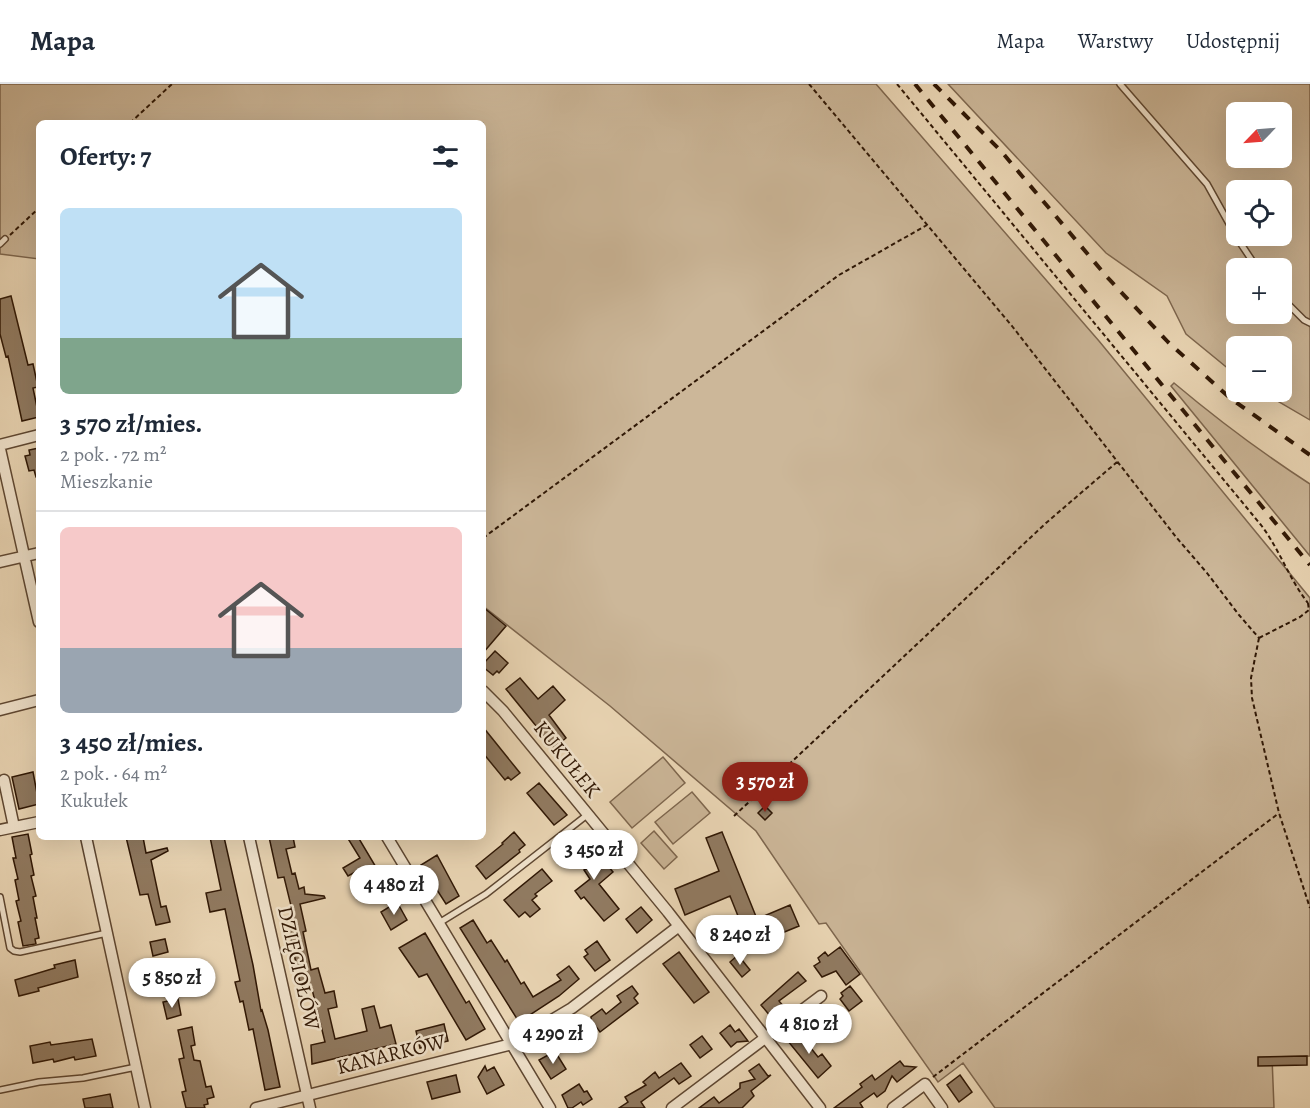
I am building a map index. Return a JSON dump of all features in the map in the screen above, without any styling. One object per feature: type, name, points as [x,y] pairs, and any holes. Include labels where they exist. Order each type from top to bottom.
[{"type":"street","points":[[36,436],[0,447],[36,609]]},
{"type":"street","points":[[0,562],[36,554]]},
{"type":"street","name":"KUKUŁEK","points":[[486,694],[503,711],[679,926],[820,1108]]},
{"type":"street","points":[[0,710],[36,701]]},
{"type":"street","points":[[4,780],[14,827]]},
{"type":"street","points":[[0,830],[36,823]]},
{"type":"street","points":[[87,840],[145,1108]]},
{"type":"street","name":"DZIĘCIOŁÓW","points":[[250,840],[310,1108]]},
{"type":"street","points":[[389,840],[550,1108]]},
{"type":"street","name":"KANARKÓW","points":[[256,1108],[512,1044],[572,1008],[679,926]]},
{"type":"street","points":[[672,1108],[821,996]]},
{"type":"street","points":[[893,1108],[925,1084],[942,1108]]},
{"type":"lane","points":[[1120,84],[1207,184],[1250,258]]},
{"type":"lane","points":[[1292,308],[1310,323]]},
{"type":"lane","points":[[439,923],[486,894],[587,815]]},
{"type":"lane","points":[[0,897],[10,948],[14,951],[20,952],[107,933]]},
{"type":"lane","points":[[0,1090],[39,1082],[83,1078],[136,1067]]},
{"type":"path","points":[[133,120],[172,84]]},
{"type":"path","points":[[809,84],[1012,326],[1117,462],[1259,638]]},
{"type":"path","points":[[897,84],[1272,540],[1293,584],[1309,603],[1309,610],[1259,638]]},
{"type":"path","points":[[2,242],[36,211]]},
{"type":"path","points":[[486,536],[839,275],[927,225]]},
{"type":"path","points":[[734,816],[1046,523],[1117,462]]},
{"type":"path","points":[[1259,638],[1251,678],[1252,698],[1279,813],[1310,908]]},
{"type":"path","points":[[925,1084],[1279,813]]},
{"type":"shaded area","points":[[0,84],[876,84],[1099,341],[1310,598],[1310,1056],[1272,1057],[1274,1108],[995,1108],[963,1063],[938,1082],[826,923],[819,924],[756,831],[610,706],[486,608],[486,120],[36,120],[36,259],[0,254]]},
{"type":"shaded area","points":[[948,84],[1310,84],[1310,420],[1279,402],[1292,402],[1292,336],[1226,336],[1226,367],[1186,334],[1167,296],[1106,253]]},
{"type":"shaded area","points":[[1174,383],[1240,436],[1310,484],[1310,556],[1171,386]]},
{"type":"shaded area","points":[[663,757],[685,783],[632,828],[610,802]]},
{"type":"shaded area","points":[[692,792],[710,813],[673,844],[655,822]]},
{"type":"shaded area","points":[[654,831],[677,857],[664,869],[641,843]]},
{"type":"building","points":[[11,296],[28,365],[33,364],[36,378],[36,387],[33,388],[36,418],[22,421],[8,356],[6,357],[0,334],[0,299]]},
{"type":"building","points":[[36,449],[36,477],[34,470],[29,471],[25,456],[30,455],[29,450]]},
{"type":"building","points":[[486,609],[506,626],[486,649]]},
{"type":"building","points":[[495,651],[508,663],[499,673],[497,671],[493,675],[486,669],[486,661]]},
{"type":"building","points":[[520,678],[538,699],[553,686],[565,700],[549,715],[566,738],[554,748],[506,689]]},
{"type":"building","points":[[486,731],[520,773],[511,780],[508,777],[505,780],[486,757]]},
{"type":"building","points":[[33,772],[36,805],[19,809],[12,777]]},
{"type":"building","points":[[539,783],[567,815],[554,825],[527,793]]},
{"type":"building","points":[[765,806],[772,813],[765,820],[758,813]]},
{"type":"building","points":[[514,832],[525,845],[519,850],[520,852],[486,879],[476,866]]},
{"type":"building","points":[[722,832],[757,919],[790,905],[799,926],[750,946],[730,896],[685,915],[675,889],[719,871],[706,838]]},
{"type":"building","points":[[28,834],[34,875],[31,876],[36,896],[33,897],[37,918],[35,918],[39,938],[35,939],[36,944],[23,946],[18,922],[21,921],[16,901],[19,900],[15,880],[18,879],[13,858],[16,858],[12,837]]},
{"type":"building","points":[[588,834],[586,847],[597,862],[604,861],[613,872],[599,884],[619,909],[604,921],[584,897],[581,899],[575,891],[590,879],[584,870],[586,869],[570,848]]},
{"type":"building","points":[[127,840],[144,840],[146,853],[167,848],[168,851],[151,860],[161,907],[166,906],[170,922],[156,925],[148,894],[140,895]]},
{"type":"building","points":[[211,840],[225,840],[261,1011],[268,1030],[280,1087],[265,1090],[253,1029],[249,1030],[243,1001],[240,1002],[235,982],[240,981],[225,909],[210,912],[206,893],[221,890]]},
{"type":"building","points":[[270,840],[294,840],[295,847],[286,849],[292,874],[295,873],[299,889],[304,887],[305,894],[325,898],[300,904],[311,970],[318,968],[325,993],[334,991],[337,1007],[328,1009],[335,1039],[367,1031],[362,1009],[374,1006],[380,1028],[391,1025],[396,1044],[312,1064],[311,1045],[325,1042],[311,985],[301,988],[287,919],[294,918],[284,877],[278,878]]},
{"type":"building","points":[[349,840],[360,840],[386,884],[372,892],[359,870],[348,876],[343,868],[360,858]]},
{"type":"building","points":[[437,855],[459,896],[446,904],[421,865]]},
{"type":"building","points":[[542,869],[552,881],[535,894],[537,896],[532,900],[540,909],[530,917],[525,912],[519,917],[504,900]]},
{"type":"building","points":[[397,902],[407,920],[391,930],[381,912]]},
{"type":"building","points":[[641,907],[652,920],[637,933],[626,919]]},
{"type":"building","points":[[473,920],[487,943],[491,940],[505,962],[507,960],[521,984],[524,982],[533,997],[561,980],[557,975],[569,966],[579,979],[559,996],[519,1022],[460,928]]},
{"type":"building","points":[[425,933],[466,1003],[469,1001],[485,1029],[466,1040],[427,974],[419,977],[399,948]]},
{"type":"building","points":[[165,939],[168,952],[153,956],[150,942]]},
{"type":"building","points":[[597,941],[610,960],[595,971],[584,957],[588,954],[585,950]]},
{"type":"building","points":[[840,947],[860,974],[846,985],[836,971],[822,977],[814,966],[820,962],[818,958],[825,952],[828,956]]},
{"type":"building","points":[[679,952],[709,992],[694,1003],[663,964]]},
{"type":"building","points":[[738,955],[750,970],[742,977],[730,962]]},
{"type":"building","points":[[75,960],[78,977],[19,996],[15,980],[55,968],[54,965]]},
{"type":"building","points":[[181,966],[185,983],[168,987],[164,970]]},
{"type":"building","points":[[798,972],[806,981],[779,1001],[784,1007],[771,1017],[761,1005]]},
{"type":"building","points":[[632,986],[638,994],[634,998],[638,1003],[600,1032],[591,1017],[602,1009],[606,1014],[621,1002],[617,996]]},
{"type":"building","points":[[850,986],[862,1001],[849,1011],[840,999],[843,996],[841,993]]},
{"type":"building","points":[[178,999],[181,1015],[167,1019],[163,1002]]},
{"type":"building","points":[[830,1015],[837,1016],[836,1025],[840,1030],[828,1039],[817,1025]]},
{"type":"building","points":[[444,1024],[448,1041],[420,1048],[416,1031]]},
{"type":"building","points":[[730,1025],[735,1032],[739,1029],[748,1041],[737,1042],[731,1047],[720,1033]]},
{"type":"building","points":[[192,1027],[195,1045],[191,1046],[194,1060],[200,1061],[206,1087],[211,1086],[214,1097],[207,1099],[208,1104],[204,1105],[205,1108],[186,1108],[182,1092],[186,1091],[179,1059],[184,1058],[178,1030]]},
{"type":"building","points":[[570,1029],[579,1042],[568,1049],[560,1036]]},
{"type":"building","points":[[798,1032],[818,1057],[822,1054],[831,1066],[818,1078],[787,1040]]},
{"type":"building","points":[[702,1036],[712,1049],[700,1058],[690,1045]]},
{"type":"building","points":[[92,1039],[96,1056],[33,1063],[30,1046]]},
{"type":"building","points":[[556,1053],[566,1069],[551,1079],[539,1060]]},
{"type":"building","points":[[1307,1056],[1307,1065],[1258,1066],[1258,1057]]},
{"type":"building","points":[[900,1061],[904,1066],[916,1067],[897,1082],[892,1076],[885,1091],[877,1097],[874,1093],[860,1103],[863,1108],[834,1108],[862,1087],[860,1084],[872,1075],[875,1080]]},
{"type":"building","points":[[681,1063],[691,1076],[679,1084],[674,1078],[641,1102],[645,1108],[619,1108],[628,1102],[625,1097],[646,1085],[643,1082],[655,1072],[659,1078]]},
{"type":"building","points":[[759,1064],[768,1076],[771,1075],[751,1091],[754,1096],[742,1108],[699,1108],[714,1097],[719,1103],[740,1088],[740,1083],[755,1079],[749,1071]]},
{"type":"building","points":[[485,1066],[487,1071],[494,1067],[504,1085],[487,1094],[478,1077]]},
{"type":"building","points":[[456,1075],[460,1092],[432,1099],[427,1082]]},
{"type":"building","points":[[960,1075],[972,1092],[959,1102],[947,1085]]},
{"type":"building","points":[[579,1084],[592,1099],[583,1105],[581,1102],[568,1108],[562,1095]]},
{"type":"building","points":[[110,1094],[113,1108],[85,1108],[83,1099]]},
{"type":"railway","points":[[915,84],[1310,565]]},
{"type":"railway","points":[[934,84],[1001,151],[1107,277],[1168,342],[1230,398],[1310,455]]}]
